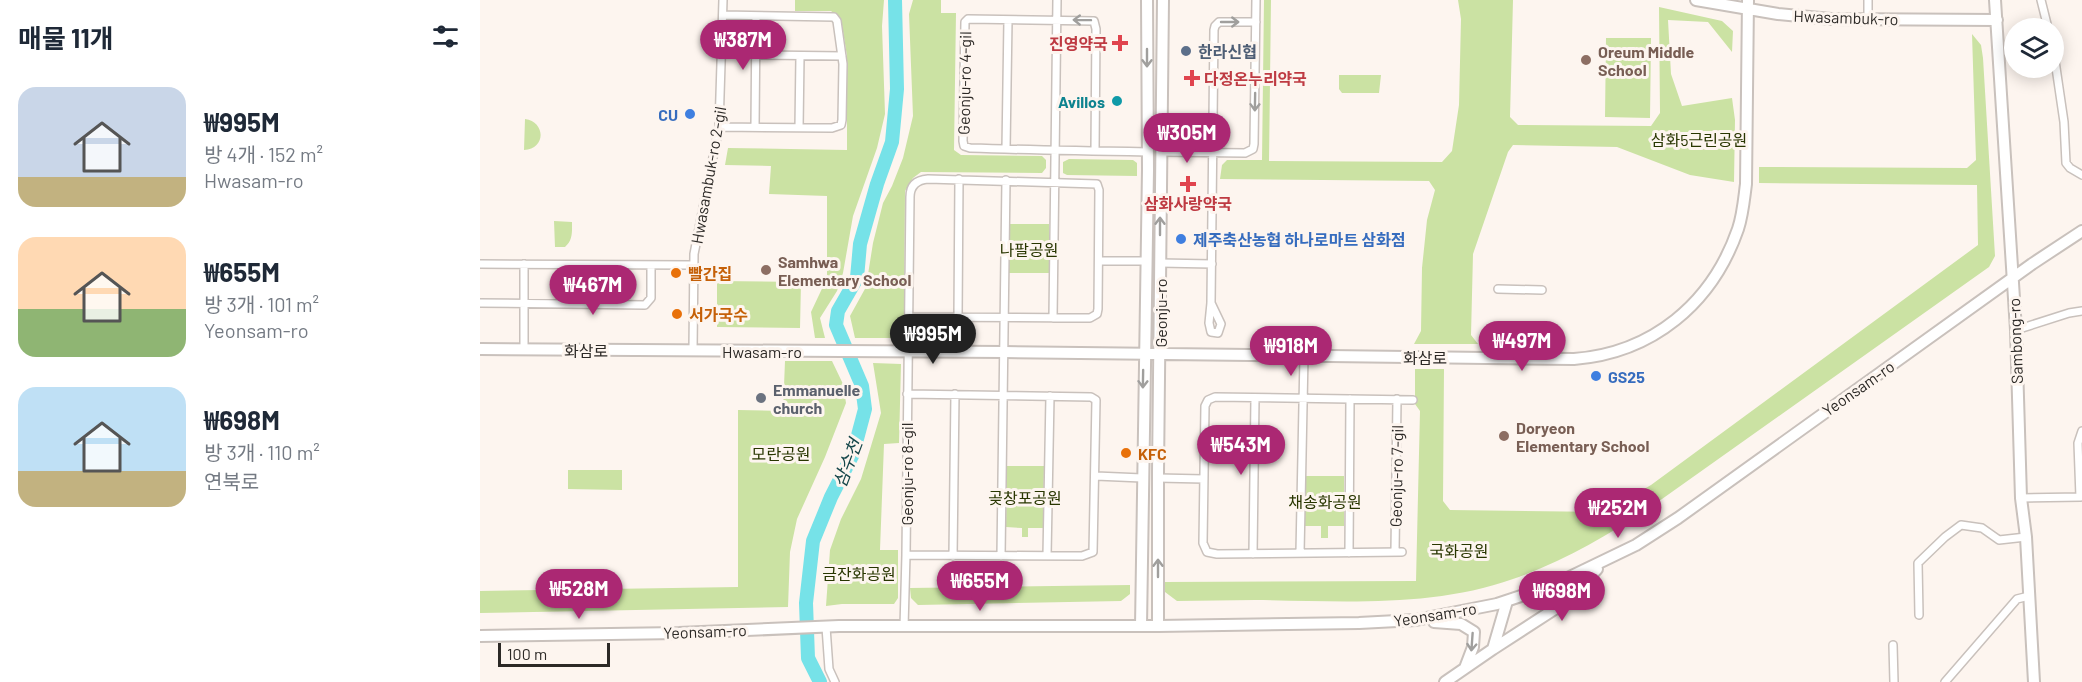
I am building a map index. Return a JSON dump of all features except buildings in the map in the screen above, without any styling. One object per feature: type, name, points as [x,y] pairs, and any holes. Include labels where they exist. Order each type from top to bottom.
[{"type":"street","name":"Hwasambuk-ro 2-gil","points":[[693,350],[693,266],[719,127],[723,0]]},
{"type":"street","points":[[1053,318],[1057,0]]},
{"type":"street","name":"Geonju-ro","points":[[1141,626],[1148,152],[1147,0]]},
{"type":"street","name":"Geonju-ro","points":[[1158,626],[1163,0]]},
{"type":"street","points":[[1161,152],[1249,153],[1254,147],[1256,0]]},
{"type":"street","name":"Hwasambuk-ro","points":[[1696,0],[1748,4],[1778,14],[1868,20],[1997,20]]},
{"type":"street","points":[[1868,0],[1868,20]]},
{"type":"street","name":"Sambong-ro","points":[[1995,0],[2016,330],[2021,498],[2026,537],[2034,682]]},
{"type":"street","points":[[2041,0],[2046,18]]},
{"type":"street","name":"화삼로","points":[[1004,352],[1574,359],[1597,357],[1635,345],[1670,325],[1691,306],[1717,274],[1739,228],[1746,184],[1748,4]]},
{"type":"street","points":[[1147,30],[1150,16],[1155,12],[1162,63]]},
{"type":"street","points":[[719,127],[832,128],[841,125],[842,56],[837,21],[834,17],[723,15]]},
{"type":"street","points":[[755,127],[756,16]]},
{"type":"street","name":"Geonju-ro 4-gil","points":[[1095,151],[1096,25],[1091,20],[968,19],[964,27],[963,144],[970,148],[1006,149],[1095,151],[1148,152]]},
{"type":"street","points":[[1006,149],[1008,20]]},
{"type":"street","points":[[1211,303],[1215,26],[1219,22],[1256,22]]},
{"type":"street","points":[[756,55],[842,56]]},
{"type":"street","points":[[799,128],[800,56]]},
{"type":"street","points":[[2058,78],[2064,122],[2066,163],[2082,175]]},
{"type":"street","name":"Geonju-ro 8-gil","points":[[904,627],[910,191],[914,184],[922,179],[1094,182],[1099,186],[1099,261]]},
{"type":"street","points":[[958,317],[959,179]]},
{"type":"street","points":[[1001,556],[1006,180]]},
{"type":"street","name":"Yeonsam-ro","points":[[480,636],[679,633],[823,627],[1359,623],[1416,620],[1507,601],[1551,586],[1604,562],[1678,518],[2082,231]]},
{"type":"street","points":[[908,317],[1090,318],[1097,314],[1099,261],[1146,261]]},
{"type":"street","points":[[1160,263],[1212,264]]},
{"type":"street","points":[[480,264],[693,266]]},
{"type":"street","points":[[524,264],[524,350]]},
{"type":"street","points":[[480,303],[645,304],[651,298],[651,265]]},
{"type":"street","points":[[1498,289],[1542,290]]},
{"type":"street","points":[[2016,330],[2069,312],[2082,311]]},
{"type":"street","name":"화삼로","points":[[480,349],[693,350]]},
{"type":"street","name":"Hwasam-ro","points":[[693,350],[908,351]]},
{"type":"street","points":[[908,351],[1004,352]]},
{"type":"street","points":[[1300,553],[1304,356]]},
{"type":"street","points":[[906,555],[1082,556],[1093,552],[1096,476],[1096,400],[1091,397],[907,394]]},
{"type":"street","points":[[953,556],[955,394]]},
{"type":"street","points":[[1047,556],[1050,396]]},
{"type":"street","name":"Geonju-ro 7-gil","points":[[1397,399],[1398,552],[1213,554],[1205,551],[1206,401],[1215,397],[1397,399],[1413,400]]},
{"type":"street","points":[[1252,554],[1255,398]]},
{"type":"street","points":[[1349,553],[1350,399]]},
{"type":"street","points":[[2021,498],[2081,497],[2078,443],[2082,431]]},
{"type":"street","points":[[1096,476],[1142,478]]},
{"type":"street","points":[[1158,478],[1204,479]]},
{"type":"street","points":[[1919,615],[1918,563],[1961,525],[1982,528],[1999,540],[2026,537]]},
{"type":"street","points":[[1445,682],[1564,603],[1604,562]]},
{"type":"street","points":[[1945,682],[2017,599],[2029,596]]},
{"type":"street","points":[[1493,650],[1507,601]]},
{"type":"street","points":[[1416,620],[1461,624],[1473,632],[1473,647],[1466,668]]},
{"type":"street","points":[[823,627],[829,669],[835,682]]},
{"type":"street","points":[[1893,645],[1894,682]]},
{"type":"green space","points":[[795,0],[884,0],[882,26],[885,114],[877,148],[853,216],[843,273],[837,291],[820,318],[825,338],[815,338],[811,312],[827,278],[827,196],[769,194],[771,166],[725,165],[728,148],[847,150],[847,56],[841,19],[831,11],[795,11]]},
{"type":"green space","points":[[913,0],[941,0],[941,13],[956,13],[954,150],[961,155],[1042,156],[1046,160],[1046,168],[1042,173],[921,172],[913,178],[905,191],[904,338],[855,338],[850,316],[866,287],[873,243],[883,203],[903,158],[913,116],[909,14]]},
{"type":"green space","name":"삼화5근린공원","points":[[1264,0],[1271,0],[1269,161],[1442,162],[1452,151],[1459,105],[1461,19],[1458,0],[1513,0],[1510,117],[1518,125],[1651,126],[1660,113],[1659,7],[1722,21],[1733,31],[1732,52],[1708,22],[1668,20],[1671,74],[1682,106],[1732,98],[1735,120],[1734,182],[1690,175],[1617,147],[1513,145],[1508,152],[1473,254],[1471,335],[1478,344],[1414,344],[1421,331],[1422,268],[1427,220],[1435,190],[1429,181],[1220,179],[1222,165],[1227,160],[1262,160]]},
{"type":"green space","name":"국화공원","points":[[1972,34],[1981,45],[1983,58],[1995,256],[1989,267],[1662,499],[1609,533],[1553,563],[1513,579],[1450,595],[1385,601],[1177,601],[1165,592],[1165,582],[1416,581],[1420,411],[1415,404],[1415,369],[1444,369],[1443,501],[1450,510],[1605,512],[1651,485],[1978,245],[1977,185],[1759,183],[1759,167],[1967,168],[1976,160]]},
{"type":"green space","points":[[1606,38],[1651,38],[1650,118],[1605,117]]},
{"type":"green space","points":[[1339,75],[1381,75],[1379,93],[1342,93],[1339,89]]},
{"type":"green space","points":[[525,119],[537,125],[541,135],[536,145],[524,150]]},
{"type":"green space","points":[[1069,159],[1133,160],[1137,163],[1137,176],[1067,175],[1063,173],[1063,162]]},
{"type":"green space","points":[[554,221],[572,222],[571,239],[565,247],[555,247]]},
{"type":"green space","name":"나팔공원","points":[[1010,224],[1049,224],[1049,273],[1009,273]]},
{"type":"green space","points":[[717,281],[801,282],[800,328],[717,327]]},
{"type":"green space","name":"모란공원","points":[[785,361],[832,361],[843,384],[846,403],[797,519],[790,552],[788,607],[480,613],[480,591],[738,587],[738,410],[783,411]]},
{"type":"green space","name":"금잔화공원","points":[[873,363],[901,364],[899,443],[884,444],[880,550],[898,550],[898,598],[894,604],[826,606],[830,550],[841,519],[861,479],[881,413]]},
{"type":"green space","name":"곶창포공원","points":[[1007,466],[1044,466],[1043,528],[1028,528],[1028,537],[1022,537],[1022,528],[1006,527]]},
{"type":"green space","points":[[568,470],[622,470],[622,490],[568,489]]},
{"type":"green space","name":"채송화공원","points":[[1305,476],[1344,476],[1344,526],[1328,526],[1328,538],[1321,538],[1321,526],[1305,526]]},
{"type":"green space","points":[[1130,585],[1130,594],[1121,601],[918,605],[911,598],[910,588]]},
{"type":"waterway","name":"삼수천","points":[[820,682],[808,658],[806,603],[813,541],[831,497],[853,454],[865,409],[862,386],[836,325],[838,311],[857,278],[860,244],[892,142],[897,89],[895,0]]},
{"type":"place","name":"진영약국","points":[[1120,43]]},
{"type":"place","name":"한라신협","points":[[1186,51]]},
{"type":"place","name":"Oreum Middle School","points":[[1586,60]]},
{"type":"place","name":"다정온누리약국","points":[[1192,78]]},
{"type":"place","name":"Avillos","points":[[1117,101]]},
{"type":"place","name":"CU","points":[[690,114]]},
{"type":"place","name":"삼화사랑약국","points":[[1188,184]]},
{"type":"place","name":"제주축산농협 하나로마트 삼화점","points":[[1181,239]]},
{"type":"place","name":"Samhwa Elementary School","points":[[766,270]]},
{"type":"place","name":"빨간집","points":[[676,273]]},
{"type":"place","name":"서가국수","points":[[677,314]]},
{"type":"place","name":"GS25","points":[[1596,376]]},
{"type":"place","name":"Emmanuelle church","points":[[761,398]]},
{"type":"place","name":"Doryeon Elementary School","points":[[1504,436]]},
{"type":"place","name":"KFC","points":[[1126,453]]}]
